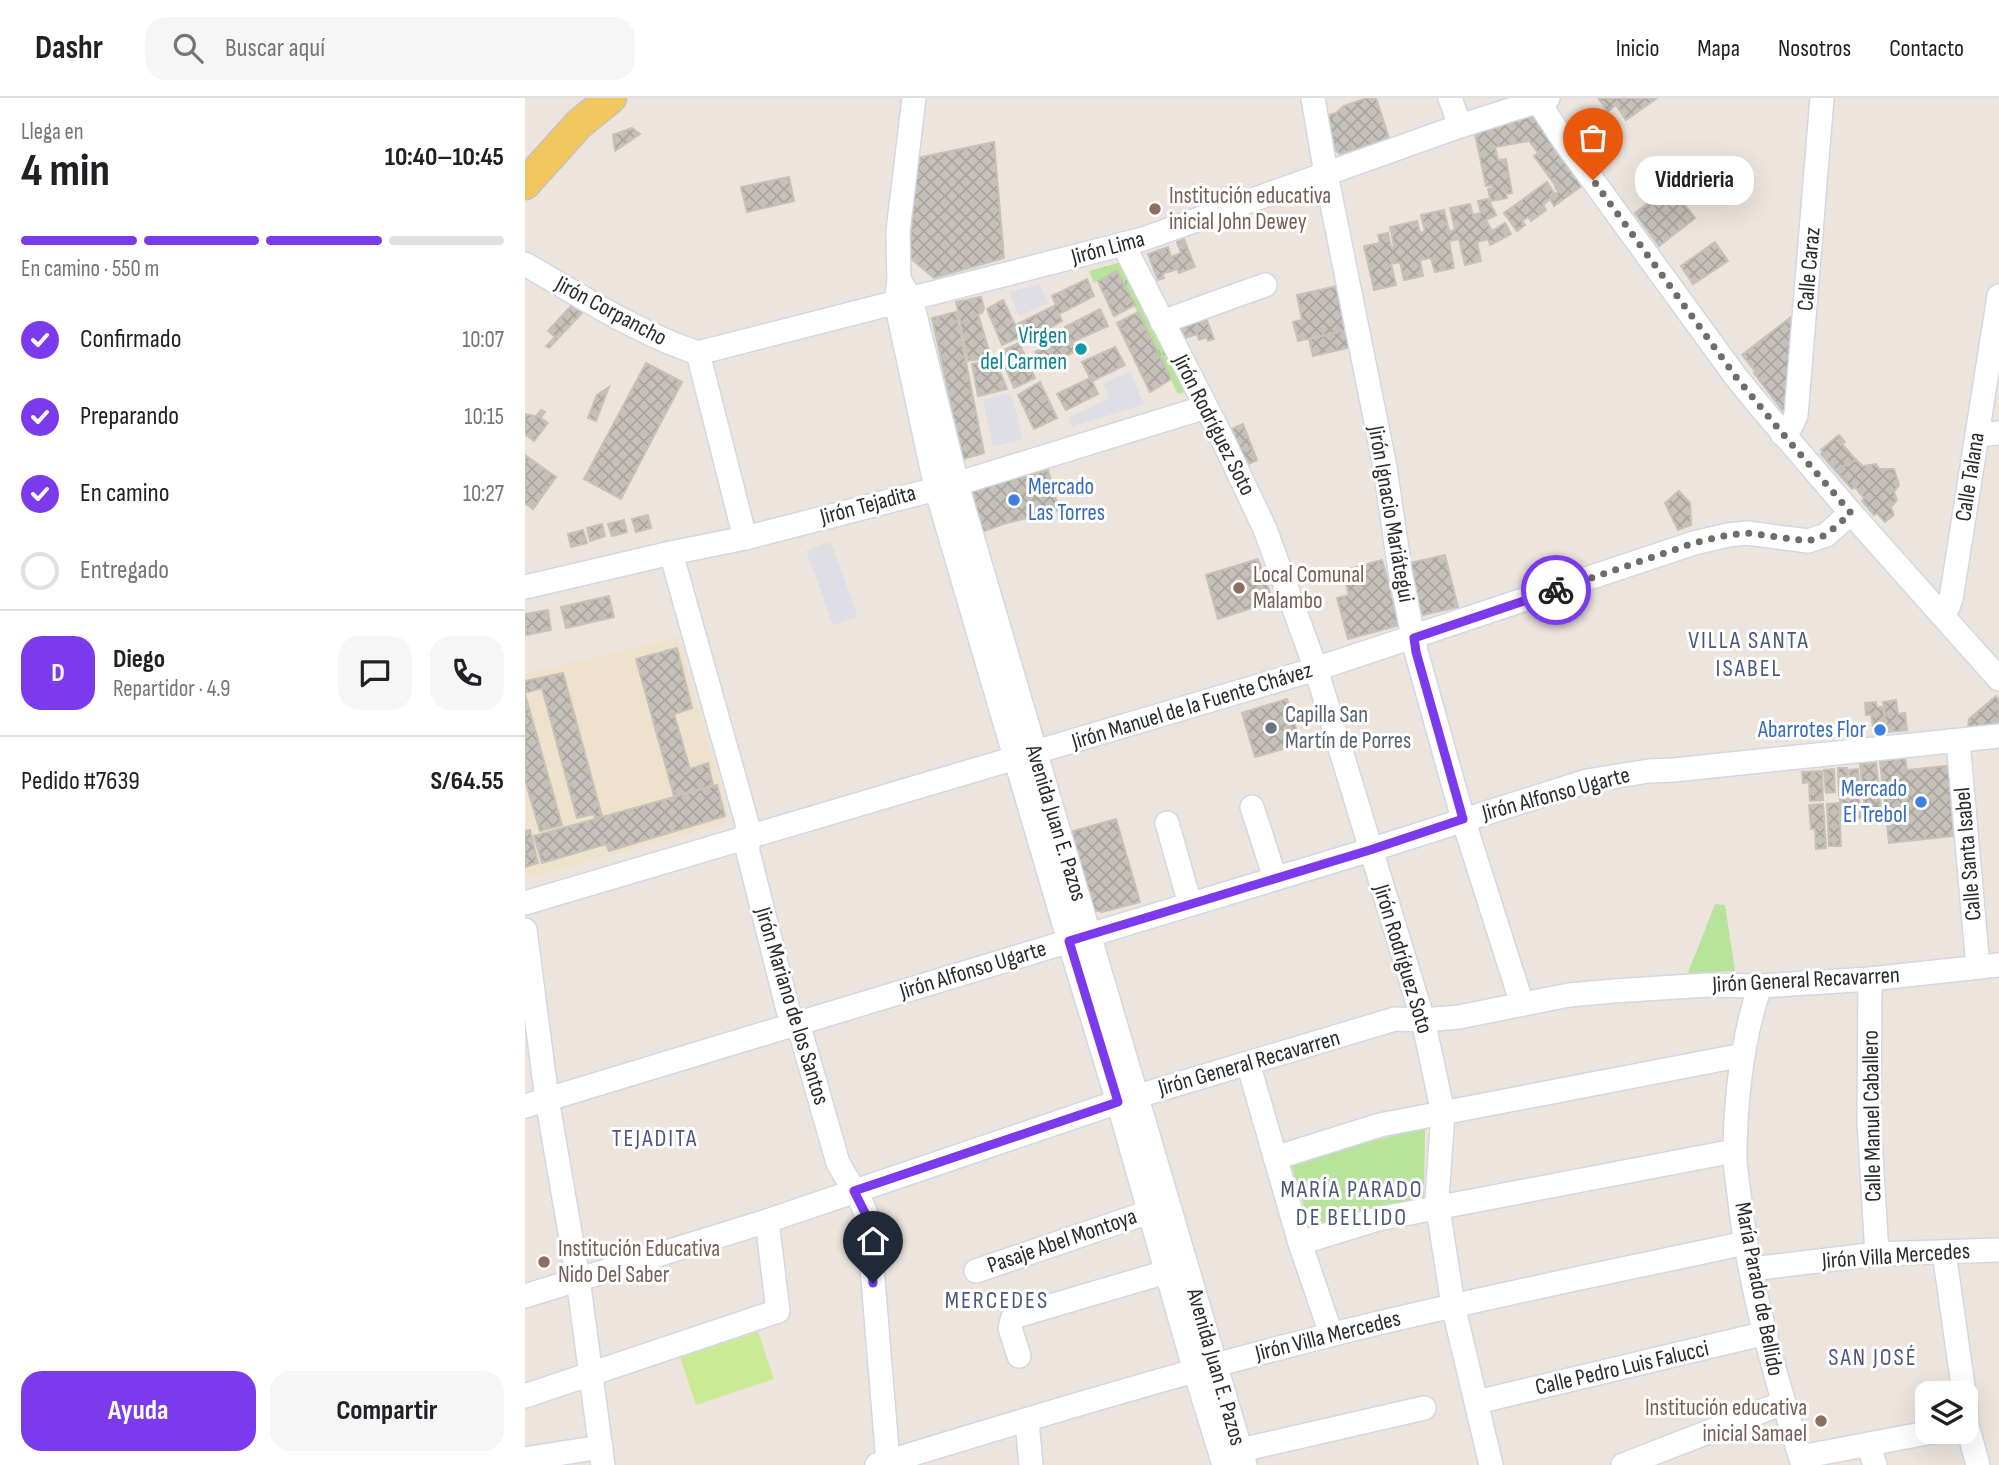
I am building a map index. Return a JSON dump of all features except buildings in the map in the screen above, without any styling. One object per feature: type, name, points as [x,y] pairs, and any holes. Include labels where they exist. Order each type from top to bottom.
[{"type":"main road","points":[[525,184],[579,124],[611,98]]},
{"type":"street","name":"Avenida Juan E. Pazos","points":[[914,98],[898,231],[902,294],[946,486],[1127,1099],[1205,1368],[1229,1461]]},
{"type":"street","name":"Jirón Ignacio Mariátegui","points":[[1313,98],[1385,467],[1400,571],[1416,652],[1463,819],[1522,1004]]},
{"type":"street","points":[[1450,98],[1460,126]]},
{"type":"street","name":"Calle Caraz","points":[[1782,433],[1791,426],[1796,415],[1822,98]]},
{"type":"street","name":"Jirón Lima","points":[[698,353],[902,294],[1123,244],[1460,126],[1543,100]]},
{"type":"street","points":[[1543,100],[1562,138],[1736,377],[1851,513],[1999,679]]},
{"type":"street","name":"Jirón Rodríguez Soto","points":[[1123,244],[1265,529],[1315,669],[1423,1020],[1443,1113],[1438,1209],[1453,1305],[1492,1465]]},
{"type":"street","name":"Jirón Corpancho","points":[[525,264],[610,312],[677,346],[698,353]]},
{"type":"street","points":[[1162,322],[1265,285]]},
{"type":"street","name":"Calle Talana","points":[[1941,614],[1951,599],[1988,434],[1999,296]]},
{"type":"street","points":[[698,353],[745,538]]},
{"type":"street","name":"Jirón Tejadita","points":[[525,587],[671,552],[745,538],[946,486],[1206,407]]},
{"type":"street","name":"Jirón Manuel de la Fuente Chávez","points":[[525,903],[1026,757],[1315,669],[1694,543],[1747,533],[1808,541],[1818,539],[1851,513]]},
{"type":"street","name":"Jirón Mariano de los Santos","points":[[671,552],[747,823],[748,852],[788,1010],[802,1037],[838,1163],[868,1219],[882,1463]]},
{"type":"street","name":"Jirón Alfonso Ugarte","points":[[525,1106],[1370,850],[1587,781],[1619,775],[1999,736]]},
{"type":"street","name":"Calle Santa Isabel","points":[[1958,741],[1988,966]]},
{"type":"street","points":[[1252,807],[1275,878]]},
{"type":"street","points":[[1167,824],[1190,904]]},
{"type":"street","points":[[525,930],[547,1099],[578,1279],[602,1456],[525,1459]]},
{"type":"street","name":"Jirón General Recavarren","points":[[525,1296],[767,1221],[1127,1099],[1395,1019],[1459,1017],[1569,995],[1658,987],[1761,986],[1870,979],[1988,966]]},
{"type":"street","name":"Calle Manuel Caballero","points":[[1870,979],[1869,1122],[1877,1254]]},
{"type":"street","name":"María Parado de Bellido","points":[[1761,986],[1749,1023],[1743,1055],[1734,1151],[1745,1243],[1783,1403],[1802,1461]]},
{"type":"street","points":[[1275,1158],[1380,1125],[1743,1055]]},
{"type":"street","points":[[1248,1063],[1300,1243],[1331,1334]]},
{"type":"street","name":"Avenida Juan E. Pazos","points":[[1127,1099],[1149,1212],[1166,1272],[1205,1368]]},
{"type":"street","points":[[1300,1243],[1378,1219],[1734,1151]]},
{"type":"street","name":"Pasaje Abel Montoya","points":[[976,1270],[1149,1212]]},
{"type":"street","points":[[525,1396],[778,1311],[767,1221]]},
{"type":"street","name":"Jirón Villa Mercedes","points":[[882,1463],[1205,1368],[1331,1334],[1453,1305],[1745,1243]]},
{"type":"street","name":"Jirón Villa Mercedes","points":[[1751,1269],[1877,1254],[1999,1250]]},
{"type":"street","points":[[1944,1252],[1962,1381]]},
{"type":"street","points":[[1019,1356],[1010,1328],[1013,1317],[1166,1272]]},
{"type":"street","name":"Calle Pedro Luis Falucci","points":[[1477,1402],[1766,1333]]},
{"type":"street","points":[[1623,1465],[1783,1403]]},
{"type":"street","points":[[1229,1461],[1424,1408]]},
{"type":"street","points":[[1027,1421],[1031,1465]]},
{"type":"street","points":[[1802,1461],[1872,1455],[1915,1439]]},
{"type":"street","points":[[1972,1444],[1978,1465]]},
{"type":"shaded area","points":[[1040,284],[1048,303],[1019,316],[1009,292]]},
{"type":"shaded area","points":[[1130,371],[1144,404],[1072,427],[1068,418],[1109,398],[1103,384]]},
{"type":"shaded area","points":[[1011,393],[1023,439],[993,447],[983,400]]},
{"type":"shaded area","points":[[831,542],[858,617],[833,625],[806,550]]},
{"type":"shaded area","points":[[678,637],[730,817],[722,824],[525,879],[525,674]]},
{"type":"green space","points":[[1121,262],[1184,392],[1178,394],[1117,271],[1094,283],[1089,271]]},
{"type":"green space","points":[[1715,904],[1725,905],[1735,971],[1688,973]]},
{"type":"green space","points":[[1425,1128],[1424,1197],[1311,1228],[1290,1161]]},
{"type":"green space","points":[[758,1332],[774,1379],[696,1405],[680,1357]]},
{"type":"way so far","points":[[1556,590],[1694,543],[1728,535],[1747,533],[1808,541],[1818,539],[1851,513],[1736,377],[1593,180]]},
{"type":"place","name":"Viddrieria","points":[[1593,180]]},
{"type":"place","name":"Institución educativa inicial John Dewey","points":[[1155,209]]},
{"type":"place","name":"Virgen del Carmen","points":[[1081,349]]},
{"type":"place","name":"Mercado Las Torres","points":[[1014,500]]},
{"type":"place","name":"Local Comunal Malambo","points":[[1239,588]]},
{"type":"place","name":"Capilla San Martín de Porres","points":[[1271,728]]},
{"type":"place","name":"Abarrotes Flor","points":[[1880,730]]},
{"type":"place","name":"Mercado El Trebol","points":[[1921,802]]},
{"type":"place","name":"Institución Educativa Nido Del Saber","points":[[544,1262]]},
{"type":"place","name":"Institución educativa inicial Samael","points":[[1821,1421]]},
{"type":"district","name":"VILLA SANTA ISABEL","points":[[1749,654]]},
{"type":"district","name":"TEJADITA","points":[[655,1138]]},
{"type":"district","name":"MARÍA PARADO DE BELLIDO","points":[[1352,1203]]},
{"type":"district","name":"MERCEDES","points":[[997,1300]]},
{"type":"district","name":"SAN JOSÉ","points":[[1873,1357]]},
{"type":"route","points":[[873,1283],[868,1219],[854,1191],[1118,1102],[1069,941],[1370,850],[1463,819],[1414,638],[1556,590]]}]
